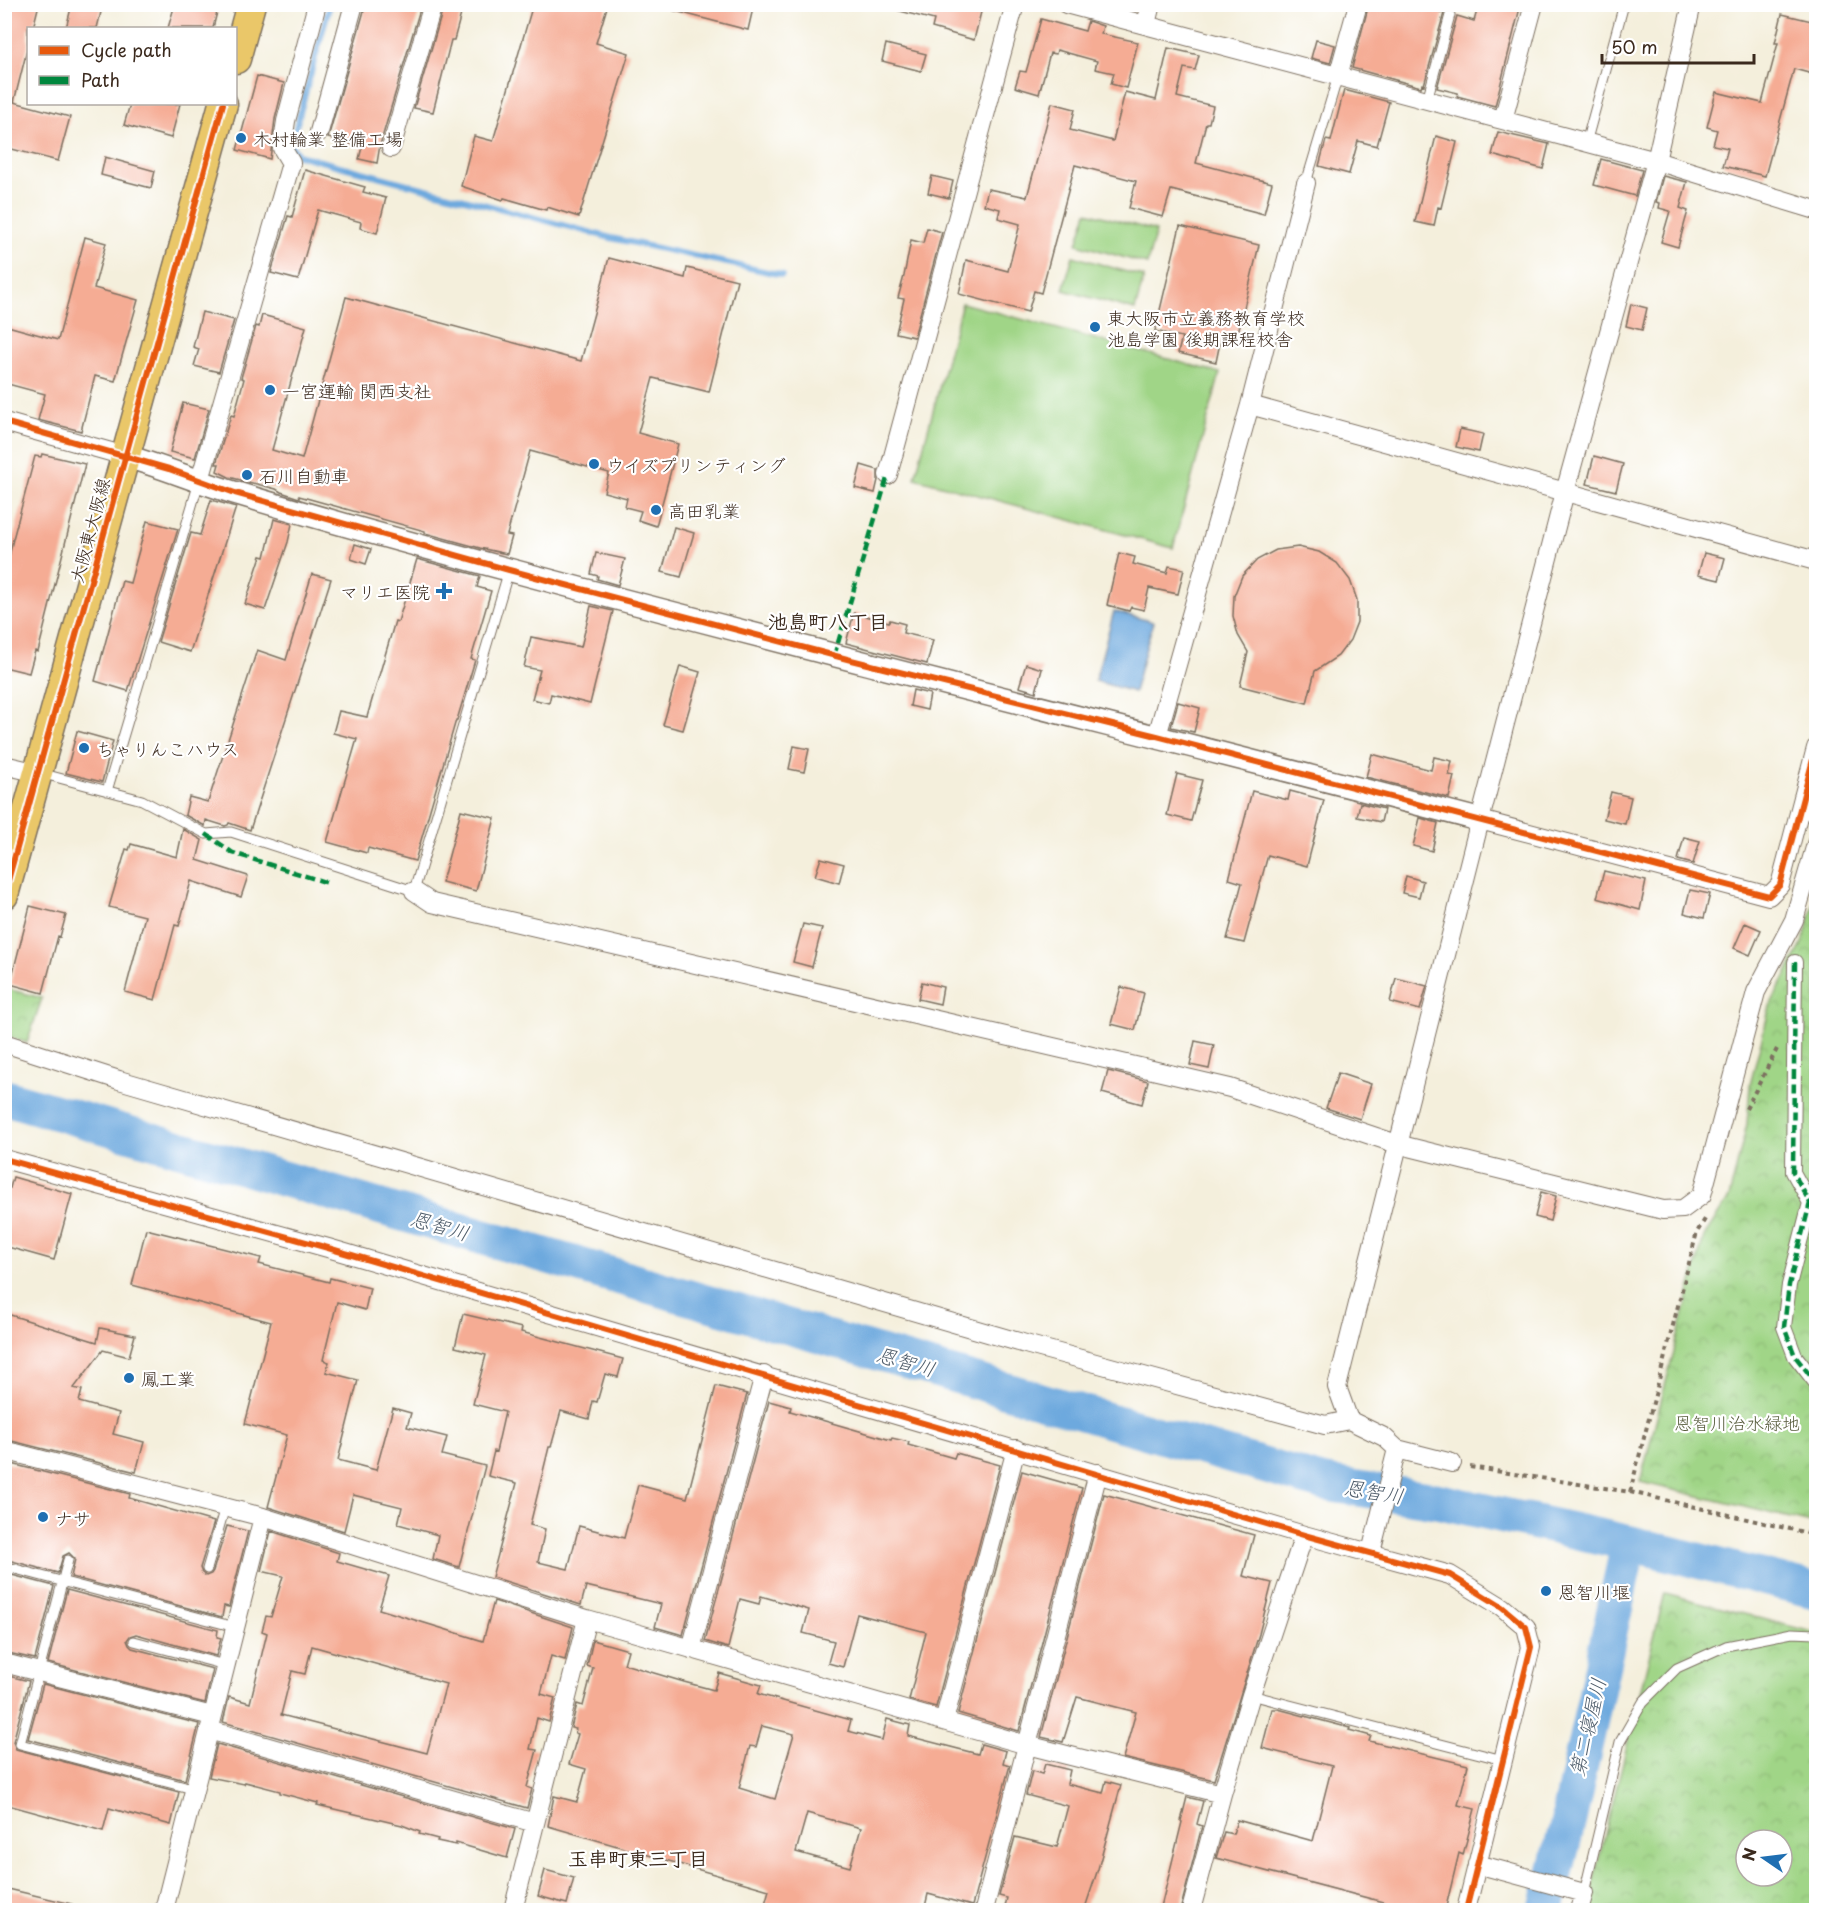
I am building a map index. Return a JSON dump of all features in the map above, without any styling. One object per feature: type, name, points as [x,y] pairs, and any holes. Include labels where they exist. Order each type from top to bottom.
[{"type":"main road","points":[[237,55],[251,4]]},
{"type":"main road","name":"大阪東大阪線","points":[[4,895],[223,105]]},
{"type":"street","points":[[200,480],[291,163],[282,148],[286,121],[317,4]]},
{"type":"street","points":[[319,132],[354,4]]},
{"type":"street","points":[[391,148],[433,4]]},
{"type":"street","points":[[888,475],[1015,4]]},
{"type":"street","points":[[1066,4],[1656,161],[1816,210]]},
{"type":"street","points":[[1146,24],[1151,4]]},
{"type":"street","points":[[1338,76],[1358,4]]},
{"type":"street","points":[[1503,120],[1534,4]]},
{"type":"street","points":[[1348,1420],[1337,1387],[1565,492],[1656,161],[1692,4]]},
{"type":"street","points":[[1156,736],[1250,405],[1306,183]]},
{"type":"street","points":[[1250,405],[1816,561]]},
{"type":"street","points":[[4,422],[125,456],[235,493],[509,570],[1769,896],[1780,885],[1816,748]]},
{"type":"street","points":[[4,765],[38,773]]},
{"type":"street","points":[[1803,797],[1816,816]]},
{"type":"street","points":[[414,891],[432,903],[1230,1088],[1398,1144],[1663,1210],[1683,1209],[1702,1194],[1755,992],[1794,920],[1816,844]]},
{"type":"street","points":[[1795,962],[1793,1172],[1813,1202],[1789,1285],[1784,1327],[1795,1356],[1816,1383]]},
{"type":"street","points":[[4,1043],[119,1080],[1029,1345],[1324,1425],[1348,1420],[1384,1437],[1397,1449],[1452,1463]]},
{"type":"street","points":[[4,1159],[328,1248],[1304,1535],[1450,1575],[1502,1607],[1526,1627],[1531,1647],[1466,1911]]},
{"type":"street","points":[[691,1649],[764,1375]]},
{"type":"street","points":[[944,1721],[1016,1449]]},
{"type":"street","points":[[1371,1552],[1397,1449]]},
{"type":"street","points":[[4,1450],[263,1517],[587,1619],[1027,1745],[1222,1794]]},
{"type":"street","points":[[984,1911],[1098,1473]]},
{"type":"street","points":[[164,1911],[263,1517]]},
{"type":"street","points":[[1191,1911],[1251,1695],[1304,1535]]},
{"type":"street","points":[[513,1911],[587,1619]]},
{"type":"street","points":[[4,1663],[38,1671],[535,1823]]},
{"type":"street","points":[[1477,1864],[1581,1902]]},
{"type":"lane","points":[[1586,143],[1624,4]]},
{"type":"lane","points":[[1427,100],[1450,15]]},
{"type":"lane","points":[[1306,183],[1338,76]]},
{"type":"lane","points":[[107,791],[200,480]]},
{"type":"lane","points":[[38,773],[142,800],[206,834],[231,832],[414,891],[509,570]]},
{"type":"lane","points":[[207,1569],[225,1507]]},
{"type":"lane","points":[[68,1560],[20,1744],[193,1789]]},
{"type":"lane","points":[[4,1566],[235,1627]]},
{"type":"lane","points":[[1581,1902],[1620,1742],[1643,1702],[1677,1668],[1726,1646],[1792,1633],[1816,1634]]},
{"type":"lane","points":[[134,1641],[225,1665]]},
{"type":"lane","points":[[1251,1695],[1503,1760]]},
{"type":"path","points":[[1745,1110],[1778,1046],[1795,1047]]},
{"type":"path","points":[[1630,1492],[1697,1232],[1710,1213]]},
{"type":"path","points":[[1452,1463],[1630,1492],[1816,1534]]},
{"type":"green space","points":[[1087,212],[1156,231],[1147,264],[1077,244]]},
{"type":"green space","points":[[1073,256],[1144,277],[1135,310],[1063,290]]},
{"type":"green space","points":[[962,303],[1220,373],[1173,548],[915,478]]},
{"type":"green space","name":"恩智川治水緑地","points":[[1816,896],[1816,1524],[1640,1482],[1704,1236],[1729,1198],[1747,1124],[1750,1085],[1770,1006],[1803,942]]},
{"type":"green space","points":[[4,988],[42,998],[27,1043],[5,1035]]},
{"type":"green space","points":[[1665,1593],[1816,1633],[1816,1910],[1586,1910]]},
{"type":"water","points":[[1114,611],[1153,622],[1134,692],[1095,681]]},
{"type":"building","points":[[4,4],[39,4],[33,27],[27,27],[27,50],[14,102],[70,117],[58,161],[4,147]]},
{"type":"building","points":[[72,4],[103,4],[97,27],[66,27]]},
{"type":"building","points":[[175,4],[219,4],[213,27],[168,27]]},
{"type":"building","points":[[366,4],[400,4],[420,9],[380,145],[377,163],[359,159],[362,147],[328,138]]},
{"type":"building","points":[[533,4],[608,4],[596,43],[629,53],[579,217],[547,207],[546,210],[504,198],[503,200],[461,186],[474,136],[493,141]]},
{"type":"building","points":[[672,4],[754,4],[748,30],[671,10]]},
{"type":"building","points":[[896,4],[983,4],[974,40],[932,28],[934,20],[896,10]]},
{"type":"building","points":[[1369,4],[1423,4],[1441,9],[1440,12],[1444,13],[1424,85],[1422,84],[1421,87],[1352,68]]},
{"type":"building","points":[[1479,4],[1521,4],[1495,106],[1437,88],[1457,16],[1474,21]]},
{"type":"building","points":[[443,9],[461,14],[454,40],[451,40],[433,112],[414,108]]},
{"type":"building","points":[[1782,14],[1816,22],[1816,75],[1794,69],[1765,176],[1723,166],[1728,148],[1713,145],[1717,130],[1707,127],[1716,92],[1762,103],[1778,43],[1775,43]]},
{"type":"building","points":[[1041,19],[1085,31],[1088,21],[1103,26],[1101,34],[1138,42],[1126,88],[1111,84],[1114,73],[1095,69],[1097,61],[1057,50],[1056,54],[1050,53],[1039,94],[1015,87],[1020,71],[1026,72]]},
{"type":"building","points":[[1316,40],[1335,45],[1330,63],[1311,58]]},
{"type":"building","points":[[886,44],[926,54],[921,71],[882,61]]},
{"type":"building","points":[[1168,48],[1199,55],[1195,70],[1184,68],[1177,97],[1213,106],[1209,123],[1206,123],[1196,163],[1272,183],[1264,214],[1171,190],[1163,217],[1129,208],[1136,181],[1075,165],[1041,293],[1034,291],[1028,312],[959,294],[966,260],[1008,271],[1020,224],[998,218],[1000,209],[984,205],[988,189],[1027,197],[1052,103],[1075,109],[1070,130],[1113,141],[1125,92],[1156,100]]},
{"type":"building","points":[[257,76],[284,83],[275,119],[270,159],[237,150]]},
{"type":"building","points":[[1344,90],[1389,102],[1377,146],[1358,141],[1349,174],[1319,166],[1326,140],[1331,141]]},
{"type":"building","points":[[130,105],[180,105],[171,138],[124,125]]},
{"type":"building","points":[[1498,132],[1549,144],[1543,169],[1492,155]]},
{"type":"building","points":[[1436,136],[1457,142],[1441,208],[1438,207],[1434,226],[1415,222]]},
{"type":"building","points":[[105,157],[155,171],[151,188],[101,175]]},
{"type":"building","points":[[1601,159],[1642,170],[1635,196],[1594,185]]},
{"type":"building","points":[[305,170],[365,187],[363,192],[386,198],[377,233],[360,228],[361,222],[318,210],[298,280],[271,273],[288,216],[292,217]]},
{"type":"building","points":[[932,176],[953,181],[949,198],[928,193]]},
{"type":"building","points":[[1663,176],[1687,182],[1680,208],[1688,211],[1678,247],[1661,242],[1670,211],[1659,208],[1660,203],[1656,202]]},
{"type":"building","points":[[1180,226],[1259,245],[1237,337],[1222,333],[1216,362],[1178,353],[1182,337],[1155,331]]},
{"type":"building","points":[[927,228],[942,232],[914,337],[896,333],[904,299],[898,298],[911,240],[923,243]]},
{"type":"building","points":[[85,237],[106,243],[94,288],[138,300],[115,381],[95,376],[81,431],[38,420],[45,394],[4,383],[4,325],[58,340]]},
{"type":"building","points":[[609,258],[685,278],[687,268],[737,280],[709,392],[653,378],[638,433],[678,444],[656,526],[638,520],[641,511],[625,507],[627,498],[604,492],[609,473],[530,451],[507,535],[512,536],[507,554],[299,496],[299,498],[276,489],[229,477],[217,471],[219,464],[216,464],[231,415],[234,416],[244,379],[241,378],[256,326],[259,327],[262,315],[306,327],[272,450],[302,459],[346,297],[581,361]]},
{"type":"building","points":[[1631,304],[1647,308],[1642,330],[1626,326]]},
{"type":"building","points":[[202,312],[234,320],[219,372],[194,366],[199,349],[193,347]]},
{"type":"building","points":[[183,403],[209,409],[195,458],[170,452]]},
{"type":"building","points":[[1460,429],[1483,434],[1479,452],[1456,447]]},
{"type":"building","points":[[42,454],[85,464],[38,652],[35,651],[29,673],[4,667],[4,579],[35,456],[41,457]]},
{"type":"building","points":[[1594,456],[1623,464],[1616,491],[1587,484]]},
{"type":"building","points":[[861,465],[878,470],[875,493],[855,488]]},
{"type":"building","points":[[211,500],[236,507],[190,652],[158,642],[191,533],[200,535]]},
{"type":"building","points":[[274,519],[292,524],[265,610],[245,604],[261,556],[265,557]]},
{"type":"building","points":[[147,521],[178,529],[128,691],[95,681],[122,581],[130,583]]},
{"type":"building","points":[[674,527],[694,533],[681,577],[662,572]]},
{"type":"building","points":[[355,544],[371,549],[366,564],[351,559]]},
{"type":"building","points":[[1298,547],[1319,552],[1337,563],[1350,580],[1357,600],[1357,622],[1350,640],[1338,656],[1315,671],[1307,703],[1240,686],[1248,652],[1238,635],[1233,616],[1234,596],[1242,576],[1257,560],[1276,550]]},
{"type":"building","points":[[596,553],[625,559],[618,585],[597,579],[598,576],[591,574]]},
{"type":"building","points":[[1119,553],[1135,557],[1133,564],[1167,573],[1169,566],[1184,569],[1178,594],[1149,588],[1144,610],[1131,607],[1129,611],[1107,605]]},
{"type":"building","points":[[1704,553],[1725,558],[1719,580],[1698,575]]},
{"type":"building","points":[[417,559],[480,576],[477,587],[491,591],[471,659],[475,660],[415,861],[368,848],[367,853],[327,842],[357,739],[333,733],[339,711],[367,717],[395,621],[398,622]]},
{"type":"building","points":[[312,574],[331,579],[250,830],[229,823],[225,826],[206,820],[205,826],[185,815],[189,797],[208,802],[257,650],[286,660]]},
{"type":"building","points":[[591,606],[613,611],[590,704],[551,694],[549,703],[532,699],[540,670],[524,667],[531,637],[581,647]]},
{"type":"building","points":[[854,613],[905,624],[903,633],[933,640],[927,664],[846,643]]},
{"type":"building","points":[[1026,664],[1042,669],[1036,692],[1019,687]]},
{"type":"building","points":[[680,666],[700,672],[683,730],[663,725]]},
{"type":"building","points":[[913,690],[930,694],[927,710],[910,706]]},
{"type":"building","points":[[1178,702],[1200,708],[1194,732],[1171,727]]},
{"type":"building","points":[[77,731],[113,741],[102,782],[66,773]]},
{"type":"building","points":[[794,746],[809,749],[804,772],[789,769]]},
{"type":"building","points":[[1372,754],[1431,770],[1434,757],[1452,761],[1449,775],[1454,776],[1449,798],[1366,777]]},
{"type":"building","points":[[1177,774],[1202,780],[1191,821],[1167,815]]},
{"type":"building","points":[[1252,791],[1288,800],[1290,791],[1324,800],[1307,866],[1268,855],[1244,943],[1227,939],[1242,883],[1229,879]]},
{"type":"building","points":[[1611,792],[1631,797],[1625,824],[1604,819]]},
{"type":"building","points":[[1360,803],[1384,809],[1381,822],[1357,817]]},
{"type":"building","points":[[461,810],[495,818],[476,891],[442,882]]},
{"type":"building","points":[[1420,818],[1438,823],[1432,851],[1413,846]]},
{"type":"building","points":[[183,829],[202,840],[197,860],[248,876],[241,897],[191,881],[179,926],[175,925],[155,1000],[125,992],[145,916],[109,907],[126,849],[129,850],[131,844],[177,857]]},
{"type":"building","points":[[1684,837],[1700,841],[1693,864],[1678,860]]},
{"type":"building","points":[[821,858],[844,864],[839,883],[815,876]]},
{"type":"building","points":[[1604,871],[1646,881],[1640,910],[1597,898]]},
{"type":"building","points":[[1406,876],[1423,881],[1419,897],[1402,893]]},
{"type":"building","points":[[1690,890],[1710,894],[1704,918],[1684,913]]},
{"type":"building","points":[[30,906],[66,915],[43,993],[10,984]]},
{"type":"building","points":[[1745,923],[1761,930],[1750,955],[1734,948]]},
{"type":"building","points":[[803,924],[822,928],[812,967],[793,962]]},
{"type":"building","points":[[1396,978],[1427,986],[1420,1010],[1390,1002]]},
{"type":"building","points":[[922,982],[943,987],[940,1004],[918,999]]},
{"type":"building","points":[[1121,987],[1144,993],[1135,1030],[1111,1024]]},
{"type":"building","points":[[1195,1041],[1214,1045],[1209,1069],[1190,1065]]},
{"type":"building","points":[[1108,1071],[1148,1081],[1142,1104],[1102,1093]]},
{"type":"building","points":[[1338,1073],[1371,1084],[1360,1119],[1326,1108]]},
{"type":"building","points":[[13,1177],[72,1194],[54,1260],[4,1246],[4,1186],[10,1188]]},
{"type":"building","points":[[1541,1192],[1556,1196],[1550,1221],[1535,1217]]},
{"type":"building","points":[[146,1229],[261,1258],[259,1264],[329,1282],[330,1278],[370,1288],[365,1310],[337,1302],[323,1360],[329,1362],[326,1372],[358,1380],[338,1460],[376,1470],[393,1408],[411,1413],[407,1427],[447,1437],[442,1455],[485,1466],[459,1567],[433,1559],[438,1535],[398,1524],[402,1507],[353,1495],[344,1531],[268,1507],[287,1435],[245,1424],[271,1322],[132,1285]]},
{"type":"building","points":[[4,1313],[97,1342],[100,1328],[135,1335],[129,1357],[103,1350],[74,1388],[82,1390],[79,1402],[119,1413],[113,1434],[144,1442],[136,1472],[4,1439]]},
{"type":"building","points":[[463,1314],[522,1328],[521,1332],[623,1359],[618,1377],[605,1374],[597,1402],[593,1401],[589,1419],[561,1411],[551,1447],[549,1447],[530,1525],[545,1529],[538,1562],[568,1569],[579,1526],[624,1538],[638,1485],[687,1498],[716,1386],[747,1394],[683,1635],[655,1627],[661,1604],[586,1586],[581,1605],[492,1577],[517,1483],[488,1476],[505,1412],[473,1404],[486,1355],[455,1347]]},
{"type":"building","points":[[769,1401],[791,1407],[790,1411],[891,1440],[892,1438],[909,1442],[908,1445],[954,1458],[956,1453],[1000,1465],[936,1707],[909,1700],[926,1632],[857,1614],[843,1667],[828,1663],[834,1641],[803,1633],[809,1610],[761,1596],[759,1604],[740,1599],[728,1648],[705,1641]]},
{"type":"building","points":[[4,1462],[130,1494],[129,1498],[214,1522],[200,1568],[206,1576],[213,1571],[227,1526],[248,1531],[229,1607],[224,1606],[222,1617],[71,1577],[75,1559],[69,1553],[63,1556],[58,1573],[4,1559]]},
{"type":"building","points":[[1022,1471],[1082,1488],[1019,1731],[958,1713]]},
{"type":"building","points":[[1104,1494],[1254,1535],[1243,1576],[1272,1583],[1259,1634],[1214,1780],[1123,1758],[1136,1712],[1077,1697],[1063,1742],[1041,1737]]},
{"type":"building","points":[[271,1531],[339,1553],[337,1561],[389,1576],[379,1609],[483,1641],[494,1601],[573,1627],[565,1660],[551,1656],[541,1694],[555,1698],[549,1722],[537,1718],[530,1749],[537,1750],[527,1787],[532,1789],[527,1808],[223,1722],[229,1697],[250,1703],[267,1633],[262,1631],[266,1616],[271,1617],[283,1576],[261,1571]],"holes":[[[312,1646],[446,1684],[427,1753],[281,1715],[292,1671],[305,1674]]]},
{"type":"building","points":[[4,1573],[54,1586],[35,1659],[4,1652]]},
{"type":"building","points":[[67,1590],[218,1630],[217,1637],[221,1638],[216,1656],[136,1634],[127,1640],[132,1648],[213,1669],[205,1703],[48,1663]]},
{"type":"building","points":[[593,1640],[628,1650],[624,1664],[684,1682],[714,1690],[719,1673],[761,1685],[758,1694],[851,1720],[848,1731],[882,1740],[887,1719],[910,1725],[908,1736],[978,1754],[981,1744],[1006,1751],[1003,1763],[1010,1765],[972,1906],[928,1894],[924,1911],[763,1911],[769,1890],[548,1826],[554,1796],[577,1802],[586,1769],[569,1764],[578,1734],[575,1733],[576,1729],[571,1728],[577,1704],[583,1706],[593,1668],[587,1666]],"holes":[[[762,1726],[794,1734],[775,1799],[739,1788],[750,1746],[756,1747]],[[807,1813],[861,1828],[850,1867],[796,1852]]]},
{"type":"building","points":[[4,1675],[29,1681],[13,1742],[16,1749],[179,1792],[171,1825],[109,1808],[103,1831],[4,1804]]},
{"type":"building","points":[[43,1684],[199,1724],[185,1780],[28,1739]]},
{"type":"building","points":[[1272,1709],[1350,1728],[1349,1730],[1371,1736],[1369,1741],[1468,1765],[1458,1805],[1475,1809],[1463,1855],[1459,1853],[1445,1911],[1417,1911],[1216,1858],[1224,1832],[1233,1834],[1237,1820],[1313,1841],[1332,1766],[1262,1748]]},
{"type":"building","points":[[217,1744],[515,1829],[507,1858],[456,1843],[456,1845],[437,1841],[438,1839],[419,1834],[420,1832],[402,1825],[317,1805],[318,1803],[280,1793],[280,1791],[245,1782],[244,1784],[209,1777]]},
{"type":"building","points":[[1045,1764],[1070,1770],[1067,1784],[1103,1793],[1106,1781],[1121,1785],[1098,1869],[1084,1911],[1004,1911],[1007,1898],[999,1896],[1015,1837],[1057,1847],[1068,1806],[1026,1795],[1032,1771],[1042,1774]]},
{"type":"building","points":[[1187,1797],[1203,1801],[1197,1824],[1202,1826],[1180,1911],[1160,1911],[1182,1822]]},
{"type":"building","points":[[545,1870],[574,1878],[567,1904],[538,1896]]},
{"type":"building","points":[[4,1888],[72,1904],[71,1911],[4,1911]]},
{"type":"waterway","points":[[330,4],[291,145],[298,155],[611,238],[782,275]]},
{"type":"waterway","name":"恩智川","points":[[4,1097],[1323,1483],[1438,1501],[1629,1543],[1816,1591]]},
{"type":"waterway","name":"第二寝屋川","points":[[1546,1910],[1569,1818],[1629,1543]]},
{"type":"marked path","points":[[834,656],[888,475]]},
{"type":"marked path","points":[[206,834],[233,853],[328,883]]},
{"type":"marked path","points":[[1795,962],[1793,1172],[1810,1203],[1789,1285],[1784,1327],[1795,1356],[1816,1383]]},
{"type":"cycle path","points":[[4,895],[223,105]]},
{"type":"cycle path","points":[[4,422],[169,469],[235,493],[509,570],[1769,896],[1780,885],[1816,748]]},
{"type":"cycle path","points":[[4,1159],[328,1248],[1304,1535],[1450,1575],[1502,1607],[1526,1627],[1531,1647],[1466,1910]]},
{"type":"place","name":"木村輪業 整備工場","points":[[241,138]]},
{"type":"place","name":"東大阪市立義務教育学校 池島学園 後期課程校舎","points":[[1095,327]]},
{"type":"place","name":"一宮運輸 関西支社","points":[[270,390]]},
{"type":"place","name":"ウイズプリンティング","points":[[594,464]]},
{"type":"place","name":"石川自動車","points":[[247,475]]},
{"type":"place","name":"高田乳業","points":[[656,510]]},
{"type":"place","name":"マリエ医院","points":[[444,591]]},
{"type":"place","name":"ちゃりんこハウス","points":[[84,748]]},
{"type":"place","name":"鳳工業","points":[[129,1378]]},
{"type":"place","name":"ナサ","points":[[43,1517]]},
{"type":"place","name":"恩智川堰","points":[[1546,1591]]},
{"type":"district","name":"池島町八丁目","points":[[828,621]]},
{"type":"district","name":"玉串町東三丁目","points":[[638,1858]]}]
